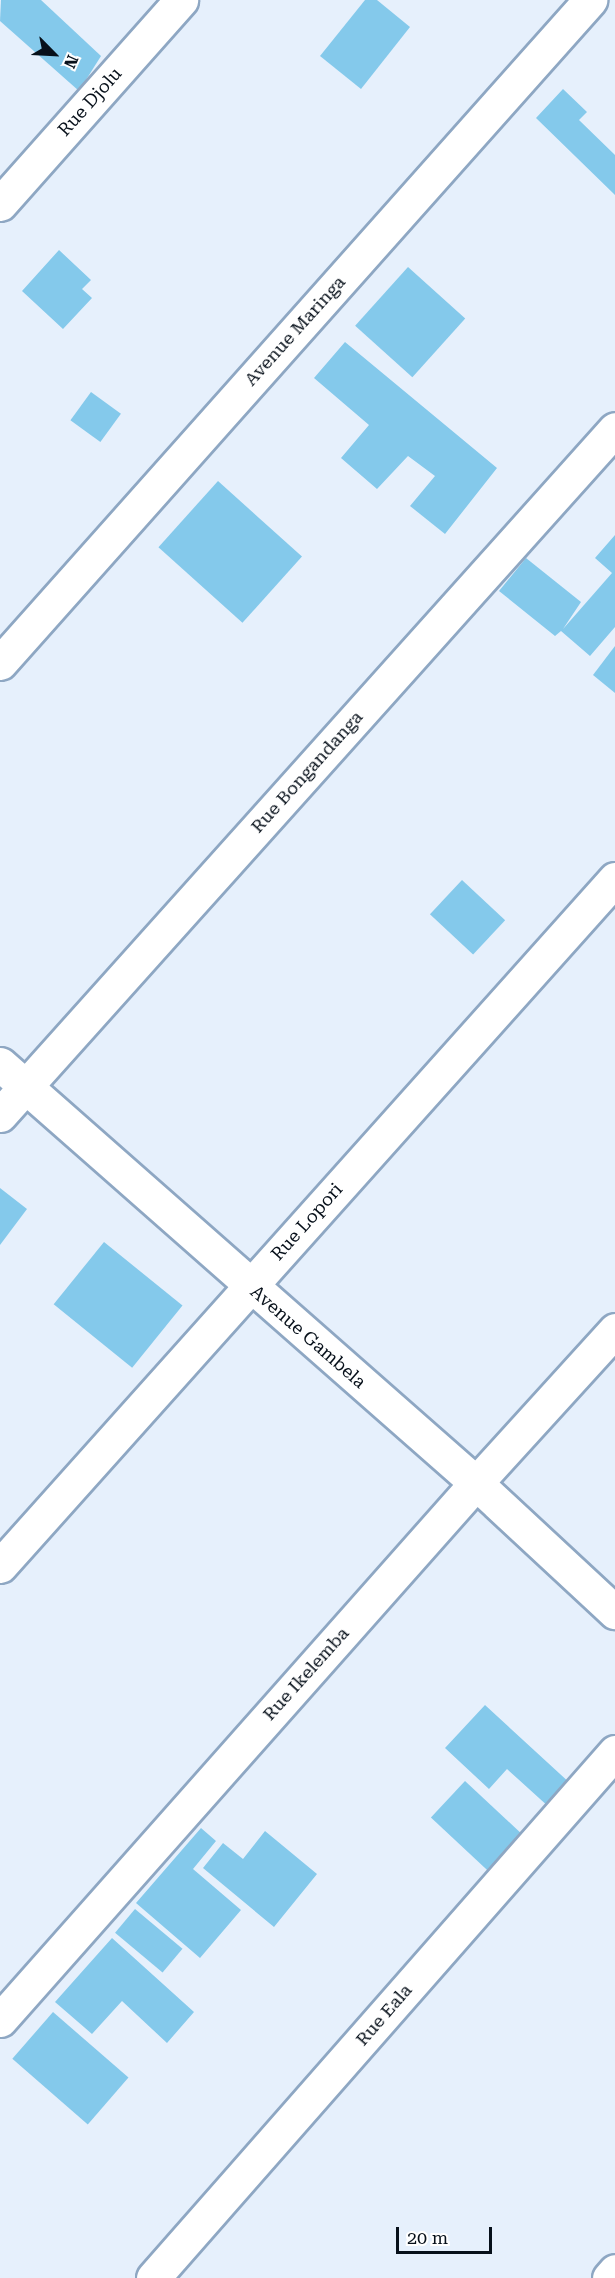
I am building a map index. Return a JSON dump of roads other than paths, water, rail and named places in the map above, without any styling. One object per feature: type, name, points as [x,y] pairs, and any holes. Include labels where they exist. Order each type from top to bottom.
[{"type":"street","name":"Rue Djolu","points":[[0,204],[181,0]]},
{"type":"street","name":"Avenue Maringa","points":[[0,663],[590,0]]},
{"type":"street","points":[[610,0],[615,4]]},
{"type":"street","name":"Rue Bongandanga","points":[[0,1115],[615,429]]},
{"type":"street","name":"Rue Lopori","points":[[0,1566],[615,879]]},
{"type":"street","name":"Avenue Gambela","points":[[0,1064],[249,1286],[476,1483],[615,1612]]},
{"type":"street","name":"Rue Ikelemba","points":[[0,2020],[476,1483],[615,1330]]},
{"type":"street","name":"Rue Eala","points":[[153,2278],[615,1752]]},
{"type":"street","points":[[609,2278],[615,2271]]}]
